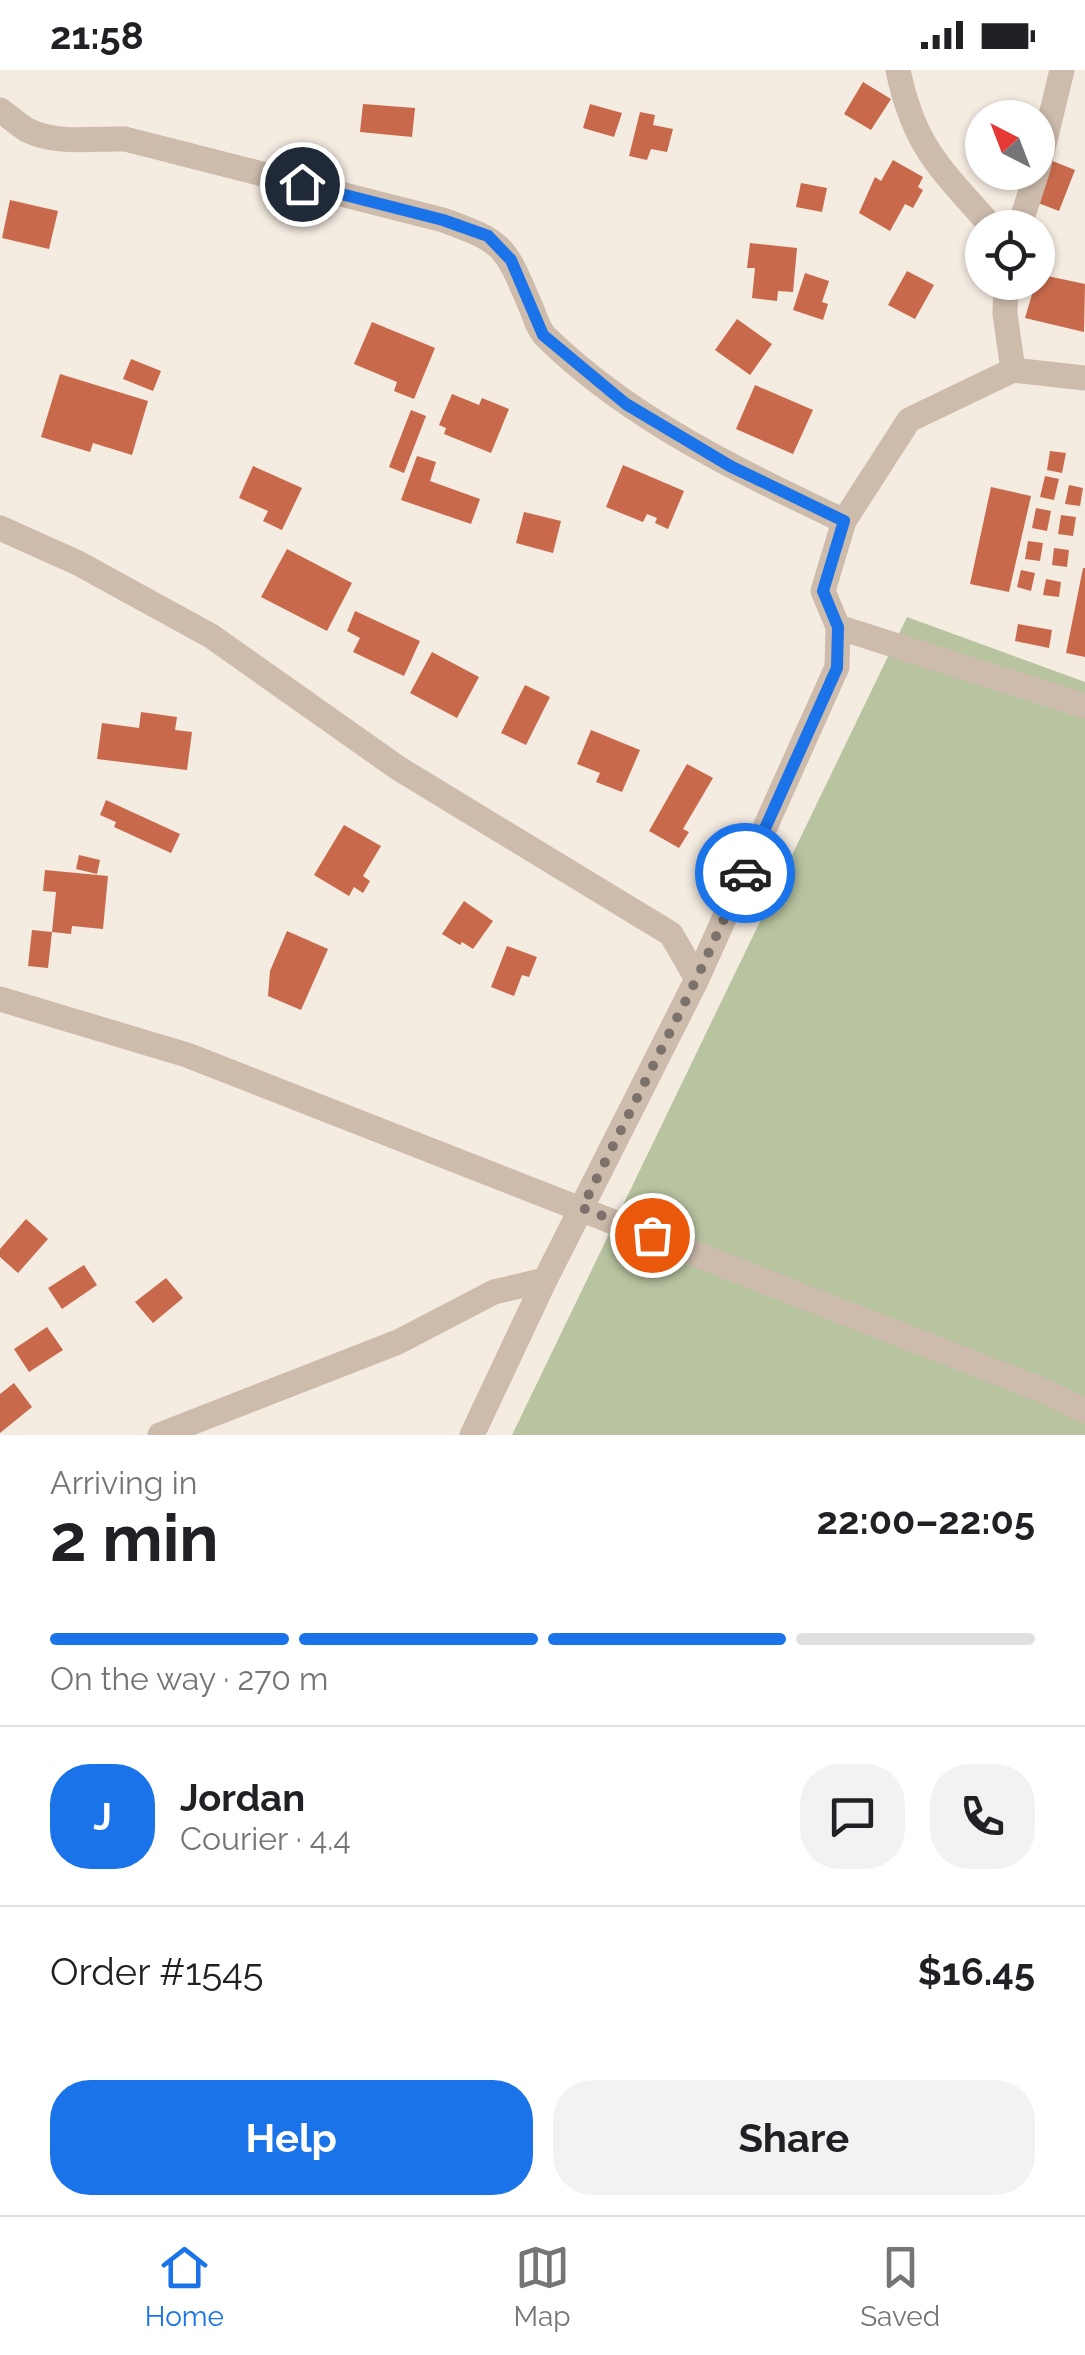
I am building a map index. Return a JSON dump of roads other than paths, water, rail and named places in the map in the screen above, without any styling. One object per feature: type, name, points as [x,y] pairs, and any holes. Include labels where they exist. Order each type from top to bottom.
[{"type":"street","points":[[898,70],[902,92],[926,152],[976,210]]},
{"type":"street","points":[[1055,100],[1062,70]]},
{"type":"street","points":[[0,110],[28,130],[68,142],[78,138],[125,139],[443,220],[488,236],[511,260],[543,335],[626,404],[730,466],[844,521]]},
{"type":"street","points":[[1005,300],[1013,370]]},
{"type":"street","points":[[472,1435],[697,978],[837,668],[838,627],[823,591],[844,521],[909,420],[1013,370],[1085,378]]},
{"type":"street","points":[[0,528],[78,564],[212,636],[398,768],[671,934],[697,978]]},
{"type":"street","points":[[838,627],[1085,706]]},
{"type":"street","points":[[0,998],[187,1055],[1037,1388],[1085,1411]]},
{"type":"street","points":[[160,1435],[398,1342],[494,1292],[545,1280]]}]
